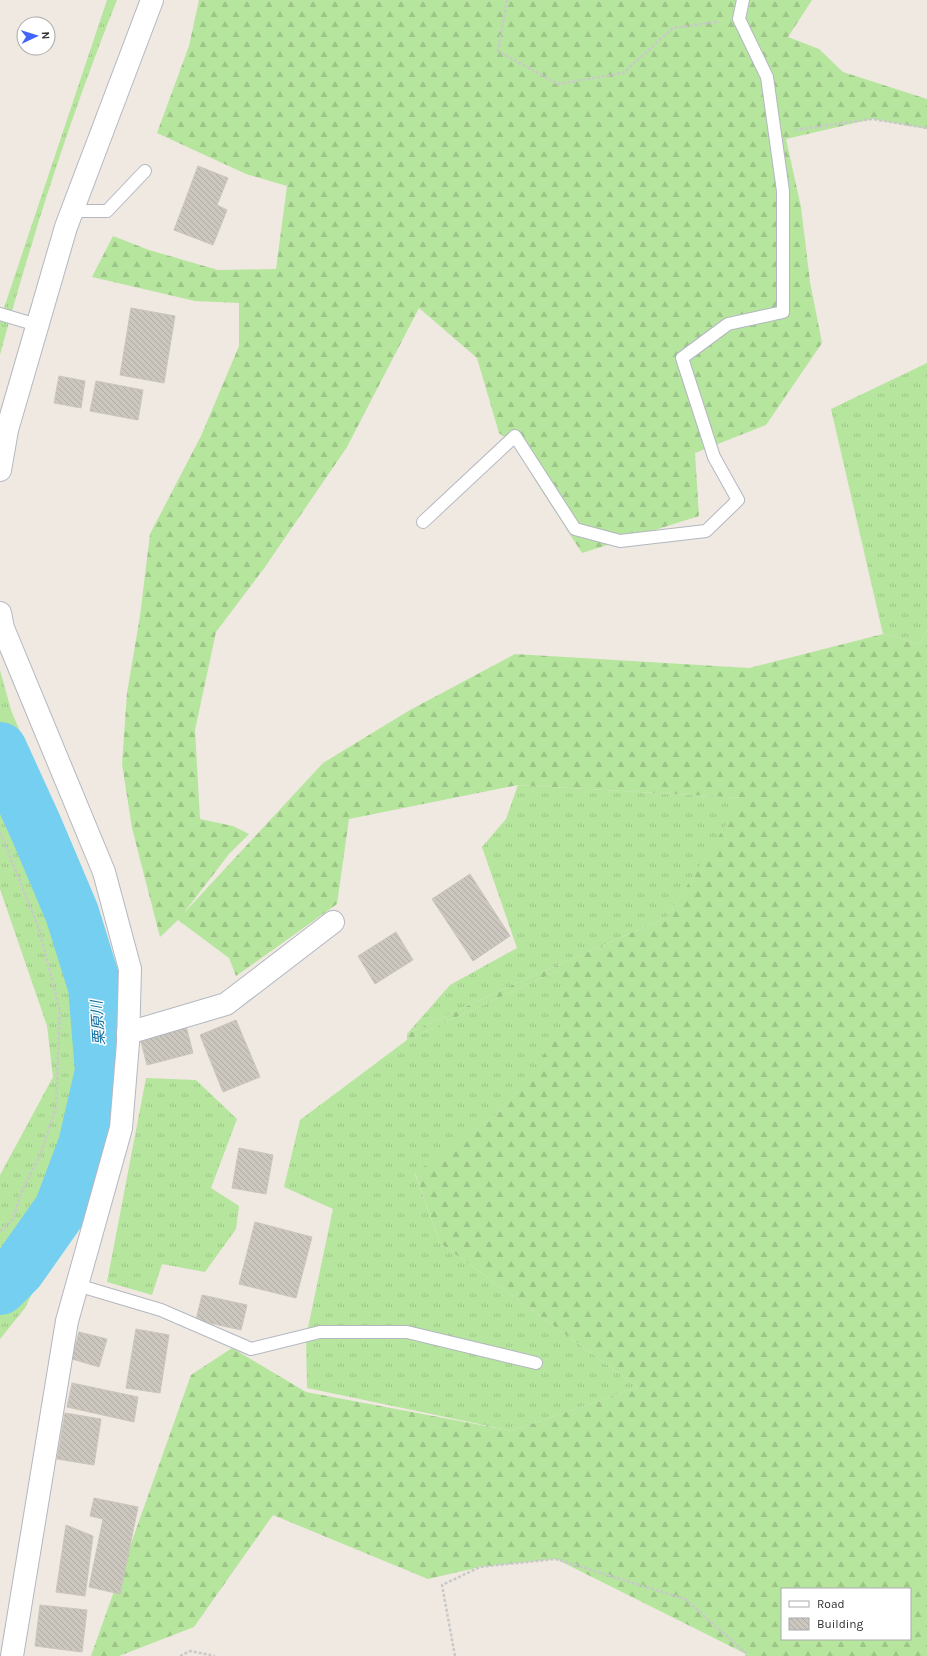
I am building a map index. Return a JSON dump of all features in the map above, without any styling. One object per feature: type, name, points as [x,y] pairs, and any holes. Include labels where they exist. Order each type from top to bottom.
[{"type":"street","points":[[0,470],[7,430],[73,211],[152,0]]},
{"type":"street","points":[[1,623],[104,872],[130,969],[128,1033],[121,1128],[67,1321],[12,1656]]},
{"type":"street","points":[[128,1033],[226,1004],[333,922]]},
{"type":"lane","points":[[423,522],[515,436],[575,529],[620,541],[706,531],[738,500],[714,457],[682,358],[728,324],[783,312],[783,191],[767,77],[739,19],[743,0]]},
{"type":"lane","points":[[73,211],[107,211],[145,170]]},
{"type":"lane","points":[[0,314],[38,325]]},
{"type":"lane","points":[[77,1285],[161,1310],[251,1349],[320,1332],[408,1332],[536,1363]]},
{"type":"path","points":[[507,0],[498,51],[558,84],[623,73],[673,28],[739,19]]},
{"type":"path","points":[[775,133],[872,119],[927,128]]},
{"type":"path","points":[[0,832],[39,929],[60,1011],[56,1107],[42,1153],[21,1193],[13,1219],[0,1232]]},
{"type":"path","points":[[455,1656],[442,1585],[480,1567],[556,1559],[685,1599],[747,1654],[746,1656]]},
{"type":"path","points":[[180,1656],[190,1651],[215,1656]]},
{"type":"green space","points":[[107,0],[117,0],[68,131],[53,176],[25,266],[0,355],[0,320]]},
{"type":"green space","points":[[199,0],[812,0],[788,37],[819,49],[843,72],[927,99],[927,129],[872,119],[786,139],[801,207],[810,282],[822,343],[766,425],[695,453],[699,516],[582,553],[533,477],[517,446],[499,433],[477,358],[419,308],[347,447],[265,567],[216,632],[195,730],[200,819],[233,826],[249,834],[229,854],[183,914],[323,763],[410,710],[515,654],[749,668],[883,634],[920,644],[927,630],[927,1656],[746,1656],[746,1654],[556,1559],[480,1567],[428,1579],[273,1515],[194,1627],[119,1656],[91,1656],[191,1375],[232,1348],[306,1392],[512,1431],[638,1387],[440,1243],[415,1173],[503,1109],[560,1033],[561,969],[407,1040],[407,1034],[499,991],[667,917],[743,798],[518,785],[349,819],[337,904],[236,976],[229,958],[178,920],[160,937],[132,828],[122,764],[127,693],[140,616],[150,534],[201,436],[239,346],[239,303],[195,301],[92,277],[113,236],[149,250],[218,270],[276,269],[287,186],[246,174],[157,133],[189,46]]},
{"type":"green space","points":[[927,363],[927,630],[920,644],[883,634],[831,409]]},
{"type":"green space","points":[[0,670],[11,710],[95,912],[118,1014],[113,1083],[104,1145],[25,1308],[0,1339],[0,1175],[53,1077],[47,1026],[0,889]]},
{"type":"green space","points":[[518,785],[744,798],[667,917],[499,991],[407,1034],[450,985],[517,948],[482,847],[506,819]]},
{"type":"green space","points":[[561,969],[561,1033],[503,1109],[415,1174],[440,1243],[638,1387],[512,1431],[307,1388],[306,1337],[333,1209],[284,1187],[300,1120],[407,1040]]},
{"type":"green space","points":[[146,1078],[196,1080],[237,1119],[211,1188],[239,1206],[236,1229],[205,1272],[162,1264],[152,1295],[107,1282]]},
{"type":"building","points":[[198,166],[228,178],[217,205],[227,210],[213,245],[174,230]]},
{"type":"building","points":[[131,308],[175,316],[164,383],[120,375]]},
{"type":"building","points":[[59,376],[85,381],[81,408],[54,403]]},
{"type":"building","points":[[96,381],[143,390],[138,420],[90,411]]},
{"type":"building","points":[[470,874],[510,936],[473,961],[432,899]]},
{"type":"building","points":[[396,932],[413,960],[375,984],[358,956]]},
{"type":"building","points":[[236,1020],[260,1077],[223,1092],[200,1035]]},
{"type":"building","points":[[186,1026],[193,1053],[147,1065],[140,1038]]},
{"type":"building","points":[[239,1148],[273,1155],[266,1194],[232,1188]]},
{"type":"building","points":[[255,1222],[312,1237],[296,1298],[239,1284]]},
{"type":"building","points":[[202,1295],[247,1305],[241,1330],[196,1320]]},
{"type":"building","points":[[136,1329],[169,1335],[160,1393],[126,1388]]},
{"type":"building","points":[[79,1332],[107,1339],[99,1367],[72,1359]]},
{"type":"building","points":[[72,1383],[138,1397],[134,1422],[67,1407]]},
{"type":"building","points":[[65,1413],[101,1419],[94,1465],[57,1459]]},
{"type":"building","points":[[94,1498],[138,1507],[120,1594],[89,1587],[103,1519],[90,1516]]},
{"type":"building","points":[[66,1525],[93,1536],[85,1596],[56,1592]]},
{"type":"building","points":[[40,1605],[87,1610],[82,1652],[35,1646]]},
{"type":"waterway","name":"栗原川","points":[[0,749],[36,828],[72,913],[95,987],[102,1071],[85,1145],[61,1209],[18,1270],[0,1288]]}]
